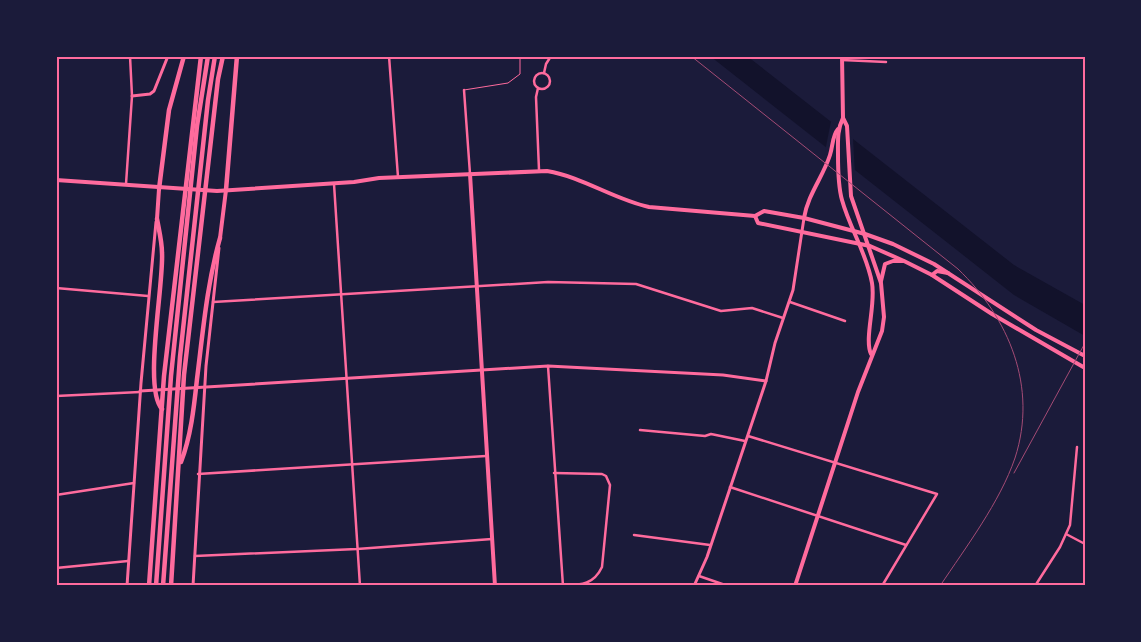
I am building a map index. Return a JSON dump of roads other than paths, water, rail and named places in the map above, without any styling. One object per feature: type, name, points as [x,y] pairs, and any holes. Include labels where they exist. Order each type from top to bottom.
[{"type":"highway","points":[[159,188],[169,110],[184,56]]},
{"type":"highway","points":[[149,586],[160,407],[185,178],[201,56]]},
{"type":"highway","points":[[156,586],[171,376],[197,126],[208,56]]},
{"type":"highway","points":[[164,586],[178,375],[199,179],[215,56]]},
{"type":"highway","points":[[171,586],[184,375],[222,56]]},
{"type":"highway","points":[[226,190],[237,56]]},
{"type":"highway","points":[[157,218],[162,252],[154,377],[160,407]]},
{"type":"highway","points":[[179,468],[186,449],[198,374],[210,274],[220,238]]},
{"type":"main road","points":[[795,586],[871,354],[882,330],[884,317],[881,283],[849,186],[847,126],[843,118],[842,58]]},
{"type":"main road","points":[[804,218],[810,194],[824,169],[830,155],[834,133],[843,118]]},
{"type":"main road","points":[[838,128],[839,179],[842,199],[869,267],[874,292],[874,310],[867,345],[871,354]]},
{"type":"main road","points":[[56,180],[125,186],[226,190],[398,177],[539,170],[567,175],[632,202],[649,207],[755,216],[764,211],[854,230],[911,252],[950,273],[1036,330],[1085,356]]},
{"type":"main road","points":[[470,174],[486,456],[496,586]]},
{"type":"main road","points":[[157,218],[159,188]]},
{"type":"main road","points":[[220,238],[226,190]]},
{"type":"main road","points":[[755,216],[758,222],[859,243],[904,261],[932,275],[992,314],[1085,368]]},
{"type":"main road","points":[[881,283],[885,264],[893,261],[904,261]]},
{"type":"main road","points":[[932,275],[937,271],[950,273]]},
{"type":"street","points":[[125,186],[132,96],[130,56]]},
{"type":"street","points":[[132,96],[150,94],[154,91],[168,56]]},
{"type":"street","points":[[388,56],[398,177]]},
{"type":"street","points":[[544,73],[546,64],[551,56]]},
{"type":"street","points":[[842,58],[886,62]]},
{"type":"street","points":[[539,170],[536,97],[538,88],[535,84],[535,77],[544,73]]},
{"type":"street","points":[[538,88],[546,88],[550,82],[548,75],[544,73]]},
{"type":"street","points":[[464,90],[470,174]]},
{"type":"street","points":[[334,183],[339,296],[360,586]]},
{"type":"street","points":[[127,586],[140,392],[157,218]]},
{"type":"street","points":[[694,586],[710,546],[748,436],[790,302],[804,218]]},
{"type":"street","points":[[193,586],[198,474],[220,238]]},
{"type":"street","points":[[213,302],[339,296],[548,282],[636,284],[721,311],[752,308],[784,318]]},
{"type":"street","points":[[56,288],[148,296]]},
{"type":"street","points":[[790,302],[845,321]]},
{"type":"street","points":[[56,396],[346,380],[548,366],[733,375],[766,381]]},
{"type":"street","points":[[548,366],[554,473],[564,586],[589,583],[599,574],[602,567],[610,485],[606,476],[602,474],[554,473]]},
{"type":"street","points":[[640,430],[705,436],[711,434],[745,441]]},
{"type":"street","points":[[748,436],[937,494],[882,586]]},
{"type":"street","points":[[1035,586],[1070,525],[1077,447]]},
{"type":"street","points":[[198,474],[351,466],[486,456]]},
{"type":"street","points":[[56,495],[134,483]]},
{"type":"street","points":[[730,487],[906,545]]},
{"type":"street","points":[[1066,534],[1085,544]]},
{"type":"street","points":[[634,535],[710,546]]},
{"type":"street","points":[[194,556],[357,549],[492,539]]},
{"type":"street","points":[[56,568],[128,561]]},
{"type":"street","points":[[699,576],[728,586]]},
{"type":"lane","points":[[464,90],[513,81],[520,74],[520,56]]},
{"type":"railway","points":[[691,56],[958,269],[992,309],[1005,332],[1021,380],[1023,405],[1021,432],[1015,458],[1009,475],[992,508],[940,586]]},
{"type":"railway","points":[[1014,473],[1085,343]]}]
